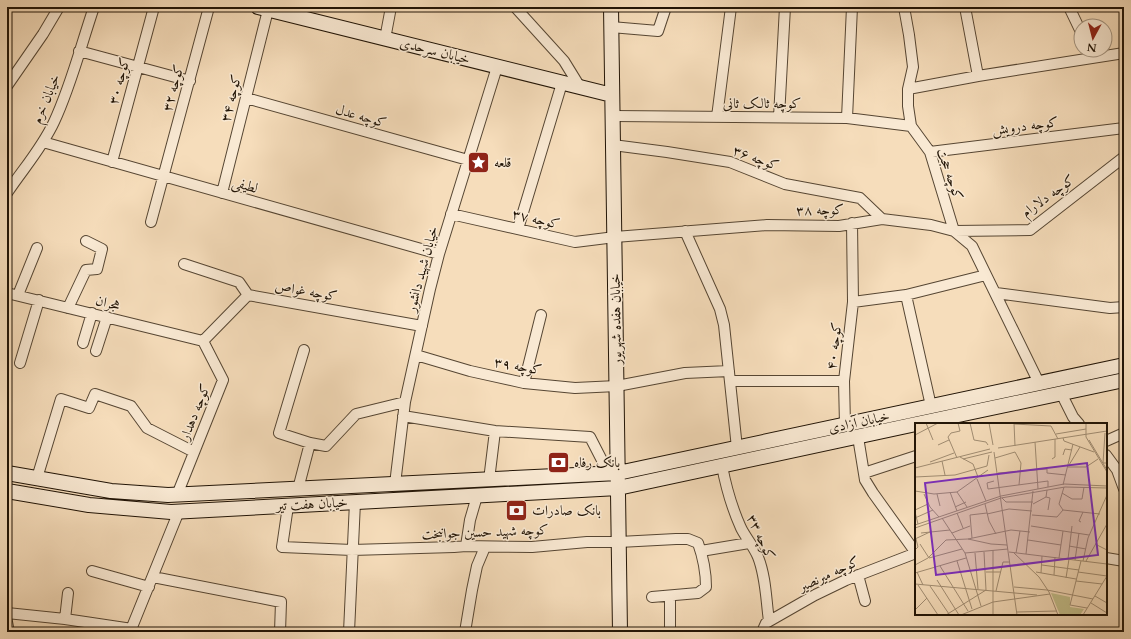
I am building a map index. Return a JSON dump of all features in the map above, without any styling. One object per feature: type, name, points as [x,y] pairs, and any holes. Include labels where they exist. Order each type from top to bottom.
[{"type":"street","points":[[9,79],[43,34],[59,7]]},
{"type":"street","name":"خیابان خرم","points":[[7,193],[37,153],[54,122],[94,7]]},
{"type":"street","name":"کوچه ۳۰","points":[[112,162],[154,7]]},
{"type":"street","name":"کوچه ۳۲","points":[[151,222],[209,7]]},
{"type":"street","points":[[385,39],[391,7]]},
{"type":"street","points":[[515,7],[564,61],[580,87]]},
{"type":"street","name":"خیابان هفده شهریور","points":[[611,7],[617,386],[613,473],[618,488],[620,632]]},
{"type":"street","points":[[611,27],[658,31],[666,7]]},
{"type":"street","points":[[717,117],[731,7]]},
{"type":"street","points":[[779,117],[785,7]]},
{"type":"street","points":[[847,118],[852,7]]},
{"type":"street","name":"کوچه حجت","points":[[904,7],[913,67],[908,89],[908,106],[911,126],[930,152],[954,231]]},
{"type":"street","points":[[965,7],[978,76]]},
{"type":"street","points":[[1069,7],[1074,18]]},
{"type":"street","name":"خیابان سرحدی","points":[[263,8],[297,12],[385,39],[612,95]]},
{"type":"street","name":"کوچه ۳۴","points":[[222,193],[246,98],[263,8]]},
{"type":"street","points":[[79,51],[190,81]]},
{"type":"street","points":[[1113,53],[1124,53]]},
{"type":"street","points":[[908,89],[1073,58]]},
{"type":"street","name":"خیابان شهید دانشور","points":[[395,484],[405,402],[439,254],[497,67]]},
{"type":"street","points":[[518,229],[562,83]]},
{"type":"street","name":"کوچه عدل","points":[[246,98],[468,160]]},
{"type":"street","name":"کوچه ثالک ثانی","points":[[612,116],[847,118],[911,126]]},
{"type":"street","name":"کوچه درویش","points":[[930,152],[1124,128]]},
{"type":"street","name":"لطیفی","points":[[43,142],[439,254]]},
{"type":"street","name":"کوچه ۳۶","points":[[613,145],[730,162],[785,184],[860,198],[882,219]]},
{"type":"street","name":"کوچه دلارام","points":[[954,231],[1030,230],[1124,157]]},
{"type":"street","name":"کوچه ۳۷","points":[[452,214],[575,242],[615,237]]},
{"type":"street","name":"کوچه ۳۸","points":[[615,237],[767,225],[839,226],[882,219],[931,225],[954,231]]},
{"type":"street","name":"کوچه ۴۰","points":[[617,386],[685,373],[844,381],[853,302],[852,223]]},
{"type":"street","points":[[685,231],[720,309],[724,325],[737,448]]},
{"type":"street","points":[[954,231],[972,246],[996,293],[1036,384],[1035,386],[1037,393],[1034,399]]},
{"type":"street","points":[[68,308],[86,270],[97,269],[102,249],[86,241]]},
{"type":"street","points":[[18,295],[37,248]]},
{"type":"street","points":[[184,264],[239,282],[248,295],[203,341]]},
{"type":"street","points":[[853,302],[906,295],[986,276]]},
{"type":"street","name":"هجران","points":[[7,293],[203,341]]},
{"type":"street","points":[[996,293],[1110,308],[1124,307]]},
{"type":"street","name":"کوچه غواص","points":[[248,295],[422,326]]},
{"type":"street","points":[[906,295],[932,406]]},
{"type":"street","points":[[20,363],[39,300]]},
{"type":"street","points":[[1110,308],[1124,302]]},
{"type":"street","points":[[83,343],[92,313]]},
{"type":"street","points":[[524,383],[541,315]]},
{"type":"street","points":[[96,351],[107,317]]},
{"type":"street","name":"کوچه دهدار","points":[[177,495],[223,380],[203,341]]},
{"type":"street","points":[[304,350],[279,432],[310,443],[326,446],[356,414],[405,402]]},
{"type":"street","name":"کوچه ۳۹","points":[[416,355],[470,371],[524,383],[575,388],[617,386]]},
{"type":"street","name":"خیابان آزادی","points":[[613,473],[1124,365]]},
{"type":"street","points":[[1056,380],[1055,385],[1061,393],[1073,417],[1079,423]]},
{"type":"street","name":"خیابان آزادی","points":[[926,423],[937,422],[1124,380]]},
{"type":"street","points":[[844,381],[845,425]]},
{"type":"street","points":[[37,478],[61,399],[89,408],[95,394],[131,406],[147,428],[194,452]]},
{"type":"street","points":[[403,416],[495,431],[590,437],[613,473]]},
{"type":"street","points":[[879,417],[883,431]]},
{"type":"street","name":"خیابان آزادی","points":[[618,488],[915,424]]},
{"type":"street","points":[[489,480],[495,431]]},
{"type":"street","points":[[1107,441],[1124,433]]},
{"type":"street","points":[[858,437],[865,480],[915,552]]},
{"type":"street","points":[[298,489],[310,443]]},
{"type":"street","points":[[864,473],[915,456]]},
{"type":"street","points":[[1107,456],[1117,470],[1124,489]]},
{"type":"street","points":[[656,465],[660,479]]},
{"type":"street","name":"کوچه ۳۳","points":[[722,466],[726,490],[733,509],[749,543],[757,556],[762,573],[769,621]]},
{"type":"street","name":"خیابان هفت تیر","points":[[7,473],[111,491],[177,495],[613,473]]},
{"type":"street","points":[[571,476],[572,490]]},
{"type":"street","points":[[393,500],[395,484]]},
{"type":"street","name":"خیابان هفت تیر","points":[[7,491],[89,505],[179,511],[618,488]]},
{"type":"street","points":[[466,546],[470,520],[477,496]]},
{"type":"street","points":[[348,632],[355,502]]},
{"type":"street","name":"کوچه شهید حسین جوانبخت","points":[[288,506],[282,547],[352,550],[466,546],[532,547],[587,542],[688,539],[698,543],[701,550]]},
{"type":"street","points":[[7,613],[65,619],[130,631],[179,511]]},
{"type":"street","points":[[652,598],[698,593],[706,587],[706,576],[701,550],[749,543]]},
{"type":"street","points":[[465,632],[477,566],[485,547]]},
{"type":"street","name":"کوچه میرنصیر","points":[[762,632],[766,623],[815,595],[858,575],[915,553]]},
{"type":"street","points":[[1107,558],[1124,561]]},
{"type":"street","points":[[92,571],[149,587]]},
{"type":"street","points":[[858,575],[865,601]]},
{"type":"street","points":[[153,577],[281,602],[280,632]]},
{"type":"street","points":[[65,619],[68,593]]},
{"type":"street","points":[[670,596],[670,632]]},
{"type":"street","points":[[7,622],[9,632]]},
{"type":"place","name":"قلعه","points":[[478,162]]},
{"type":"place","name":"بانک رفاه","points":[[558,462]]},
{"type":"place","name":"بانک صادرات","points":[[516,510]]}]
